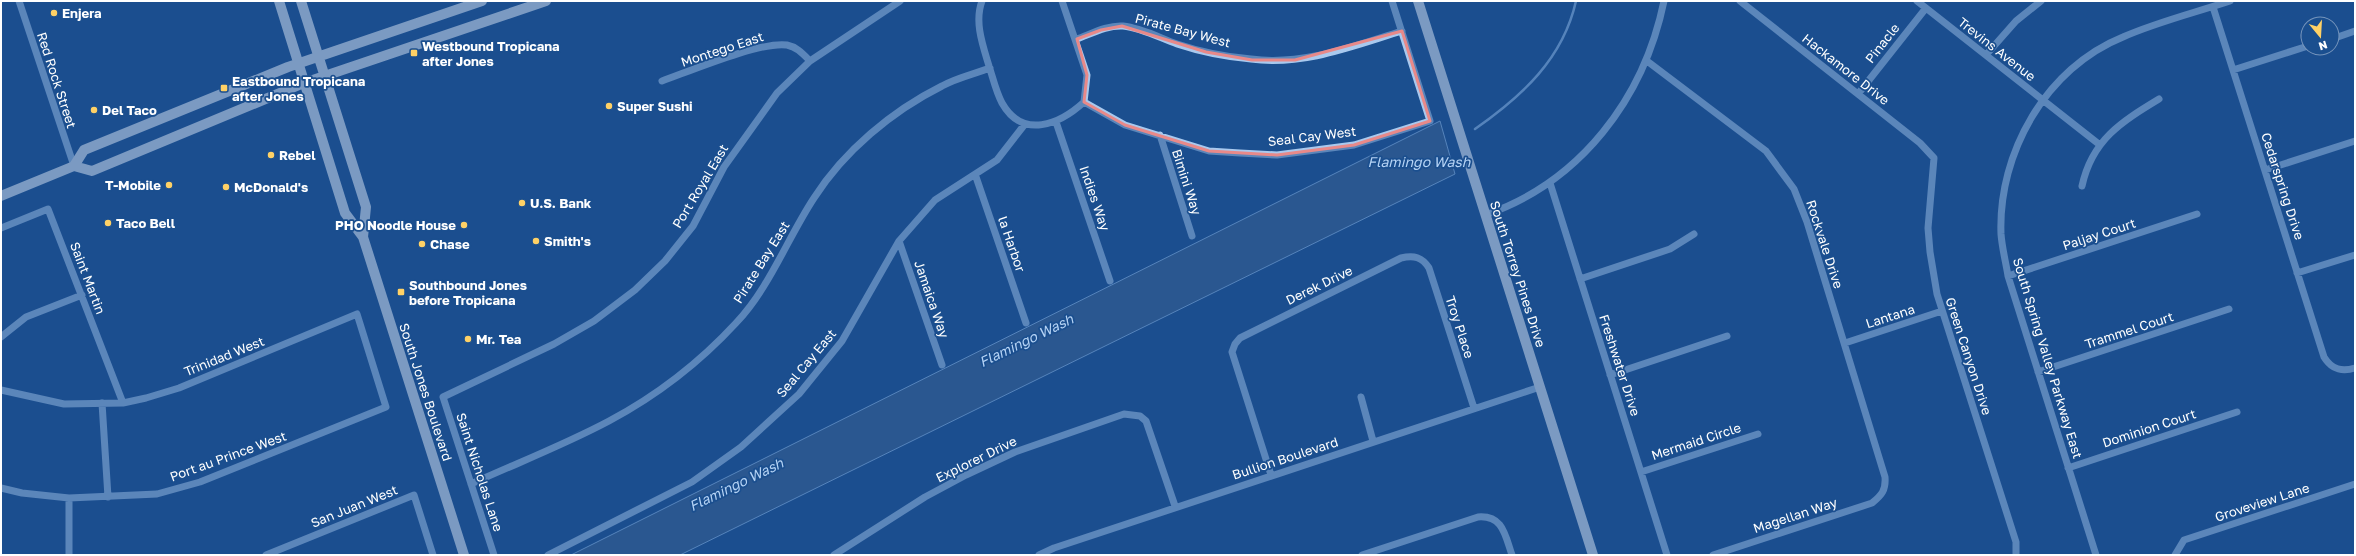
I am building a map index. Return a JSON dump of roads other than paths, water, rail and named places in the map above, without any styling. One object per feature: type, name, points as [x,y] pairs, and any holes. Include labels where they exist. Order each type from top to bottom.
[{"type":"main road","name":"South Jones Boulevard","points":[[279,1],[345,213],[363,237],[464,555]]},
{"type":"main road","name":"South Jones Boulevard","points":[[301,1],[366,206],[363,237]]},
{"type":"main road","points":[[1,196],[74,166],[84,150],[318,56],[482,1]]},
{"type":"main road","points":[[74,166],[92,171],[304,83],[546,1]]},
{"type":"main road","name":"South Torrey Pines Drive","points":[[1418,1],[1593,555]]},
{"type":"street","name":"Red Rock Street","points":[[19,1],[74,166]]},
{"type":"street","name":"Port Royal East","points":[[443,397],[554,344],[594,321],[635,290],[665,261],[693,226],[724,167],[751,126],[777,93],[810,60],[900,1]]},
{"type":"street","points":[[982,1],[979,9],[980,37],[1002,103],[1011,115],[1025,124],[1042,125],[1056,122],[1071,114],[1084,102],[1087,75],[1077,40],[1062,1]]},
{"type":"street","points":[[1392,1],[1402,31]]},
{"type":"street","points":[[1485,215],[1507,208],[1550,183],[1586,153],[1613,121],[1626,103],[1647,61],[1659,26],[1664,1]]},
{"type":"street","name":"Hackamore Drive","points":[[1740,1],[1920,143],[1934,158]]},
{"type":"street","name":"Trevins Avenue","points":[[1917,1],[2100,145]]},
{"type":"street","points":[[1986,55],[2016,21],[2041,1]]},
{"type":"street","name":"South Spring Valley Parkway East","points":[[2096,555],[2008,276],[2001,236],[2001,215],[2007,175],[2021,136],[2043,100],[2067,74],[2100,49],[2122,37],[2230,1]]},
{"type":"street","name":"Cedarspring Drive","points":[[2213,7],[2324,357],[2329,365],[2336,369],[2355,368]]},
{"type":"street","name":"Pinacle","points":[[1858,94],[1926,8]]},
{"type":"street","name":"Pirate Bay West","points":[[1077,40],[1101,30],[1122,26],[1151,33],[1178,44],[1206,52],[1252,60],[1295,60],[1329,53],[1402,31]]},
{"type":"street","name":"Seal Cay West","points":[[1084,102],[1125,125],[1209,151],[1276,155],[1354,145],[1430,121],[1402,31]]},
{"type":"street","points":[[2340,36],[2355,31]]},
{"type":"street","name":"Montego East","points":[[662,81],[767,45],[788,46],[800,50],[810,60]]},
{"type":"street","points":[[2233,70],[2300,49]]},
{"type":"street","name":"Rockvale Drive","points":[[1647,61],[1752,139],[1766,151],[1782,170],[1800,204],[1845,343],[1885,477],[1886,486],[1883,495]]},
{"type":"street","name":"Pirate Bay East","points":[[471,484],[608,421],[663,388],[701,357],[737,322],[763,287],[814,197],[841,162],[906,107],[943,85],[990,68]]},
{"type":"street","points":[[2082,186],[2086,167],[2111,131],[2126,119],[2159,99]]},
{"type":"street","name":"Indies Way","points":[[1056,122],[1110,281]]},
{"type":"street","name":"Seal Cay East","points":[[548,555],[692,482],[741,447],[799,394],[842,341],[899,241],[935,200],[997,160],[1025,124]]},
{"type":"street","name":"Bimini Way","points":[[1160,135],[1192,236]]},
{"type":"street","points":[[2265,170],[2355,141]]},
{"type":"street","name":"Green Canyon Drive","points":[[1934,158],[1928,228],[1930,252],[1942,311],[2016,542],[2016,555]]},
{"type":"street","name":"la Harbor","points":[[975,174],[1026,322]]},
{"type":"street","name":"Freshwater Drive","points":[[1550,183],[1667,555]]},
{"type":"street","name":"Saint Martin","points":[[1,228],[48,209],[123,403]]},
{"type":"street","name":"Paljay Court","points":[[2008,276],[2197,214]]},
{"type":"street","points":[[1580,279],[1670,249],[1694,234]]},
{"type":"street","name":"Jamaica Way","points":[[899,241],[942,365]]},
{"type":"street","points":[[2298,273],[2355,255]]},
{"type":"street","name":"Derek Drive","points":[[1272,475],[1232,352],[1235,344],[1240,338],[1401,258],[1418,257]]},
{"type":"street","name":"Troy Place","points":[[1418,257],[1429,268],[1474,408]]},
{"type":"street","points":[[1,337],[26,317],[82,295]]},
{"type":"street","name":"Trammel Court","points":[[2038,372],[2228,310]]},
{"type":"street","name":"Lantana","points":[[1845,343],[1942,311]]},
{"type":"street","name":"Trinidad West","points":[[1,390],[64,404],[123,403],[179,388],[357,314],[386,407]]},
{"type":"street","points":[[1610,375],[1727,336]]},
{"type":"street","name":"Bullion Boulevard","points":[[1039,555],[1054,548],[1175,506],[1540,387]]},
{"type":"street","name":"Saint Nicholas Lane","points":[[443,397],[494,555]]},
{"type":"street","points":[[1361,397],[1373,442]]},
{"type":"street","points":[[102,403],[108,497]]},
{"type":"street","name":"Port au Prince West","points":[[1,488],[22,493],[68,498],[157,494],[200,482],[386,407]]},
{"type":"street","name":"Dominion Court","points":[[2068,468],[2237,412]]},
{"type":"street","name":"Explorer Drive","points":[[834,555],[925,497],[966,475],[1015,452],[1124,414],[1140,416],[1146,421],[1175,506]]},
{"type":"street","name":"Mermaid Circle","points":[[1641,472],[1758,434]]},
{"type":"street","name":"Groveview Lane","points":[[2175,555],[2179,546],[2184,540],[2355,484]]},
{"type":"street","name":"San Juan West","points":[[266,555],[414,494],[433,555]]},
{"type":"street","name":"Magellan Way","points":[[1713,555],[1872,503],[1883,495]]},
{"type":"street","points":[[68,498],[69,555]]},
{"type":"street","points":[[1362,555],[1478,517],[1486,516],[1496,520],[1503,527],[1512,555]]},
{"type":"water","name":"Flamingo Wash","points":[[1440,121],[1455,174],[680,555],[571,555]]},
{"type":"waterway","name":"Flamingo Wash","points":[[1475,129],[1509,103],[1524,89],[1551,58],[1570,22],[1576,1]]},
{"type":"place","name":"Enjera","points":[[54,13]]},
{"type":"place","name":"Westbound Tropicana after Jones","points":[[414,53]]},
{"type":"place","name":"Eastbound Tropicana after Jones","points":[[224,88]]},
{"type":"place","name":"Super Sushi","points":[[609,106]]},
{"type":"place","name":"Del Taco","points":[[94,110]]},
{"type":"place","name":"Rebel","points":[[271,155]]},
{"type":"place","name":"T-Mobile","points":[[169,185]]},
{"type":"place","name":"McDonald's","points":[[226,187]]},
{"type":"place","name":"U.S. Bank","points":[[522,203]]},
{"type":"place","name":"Taco Bell","points":[[108,223]]},
{"type":"place","name":"PHO Noodle House","points":[[464,225]]},
{"type":"place","name":"Smith's","points":[[536,241]]},
{"type":"place","name":"Chase","points":[[422,244]]},
{"type":"place","name":"Southbound Jones before Tropicana","points":[[401,292]]},
{"type":"place","name":"Mr. Tea","points":[[468,339]]}]
